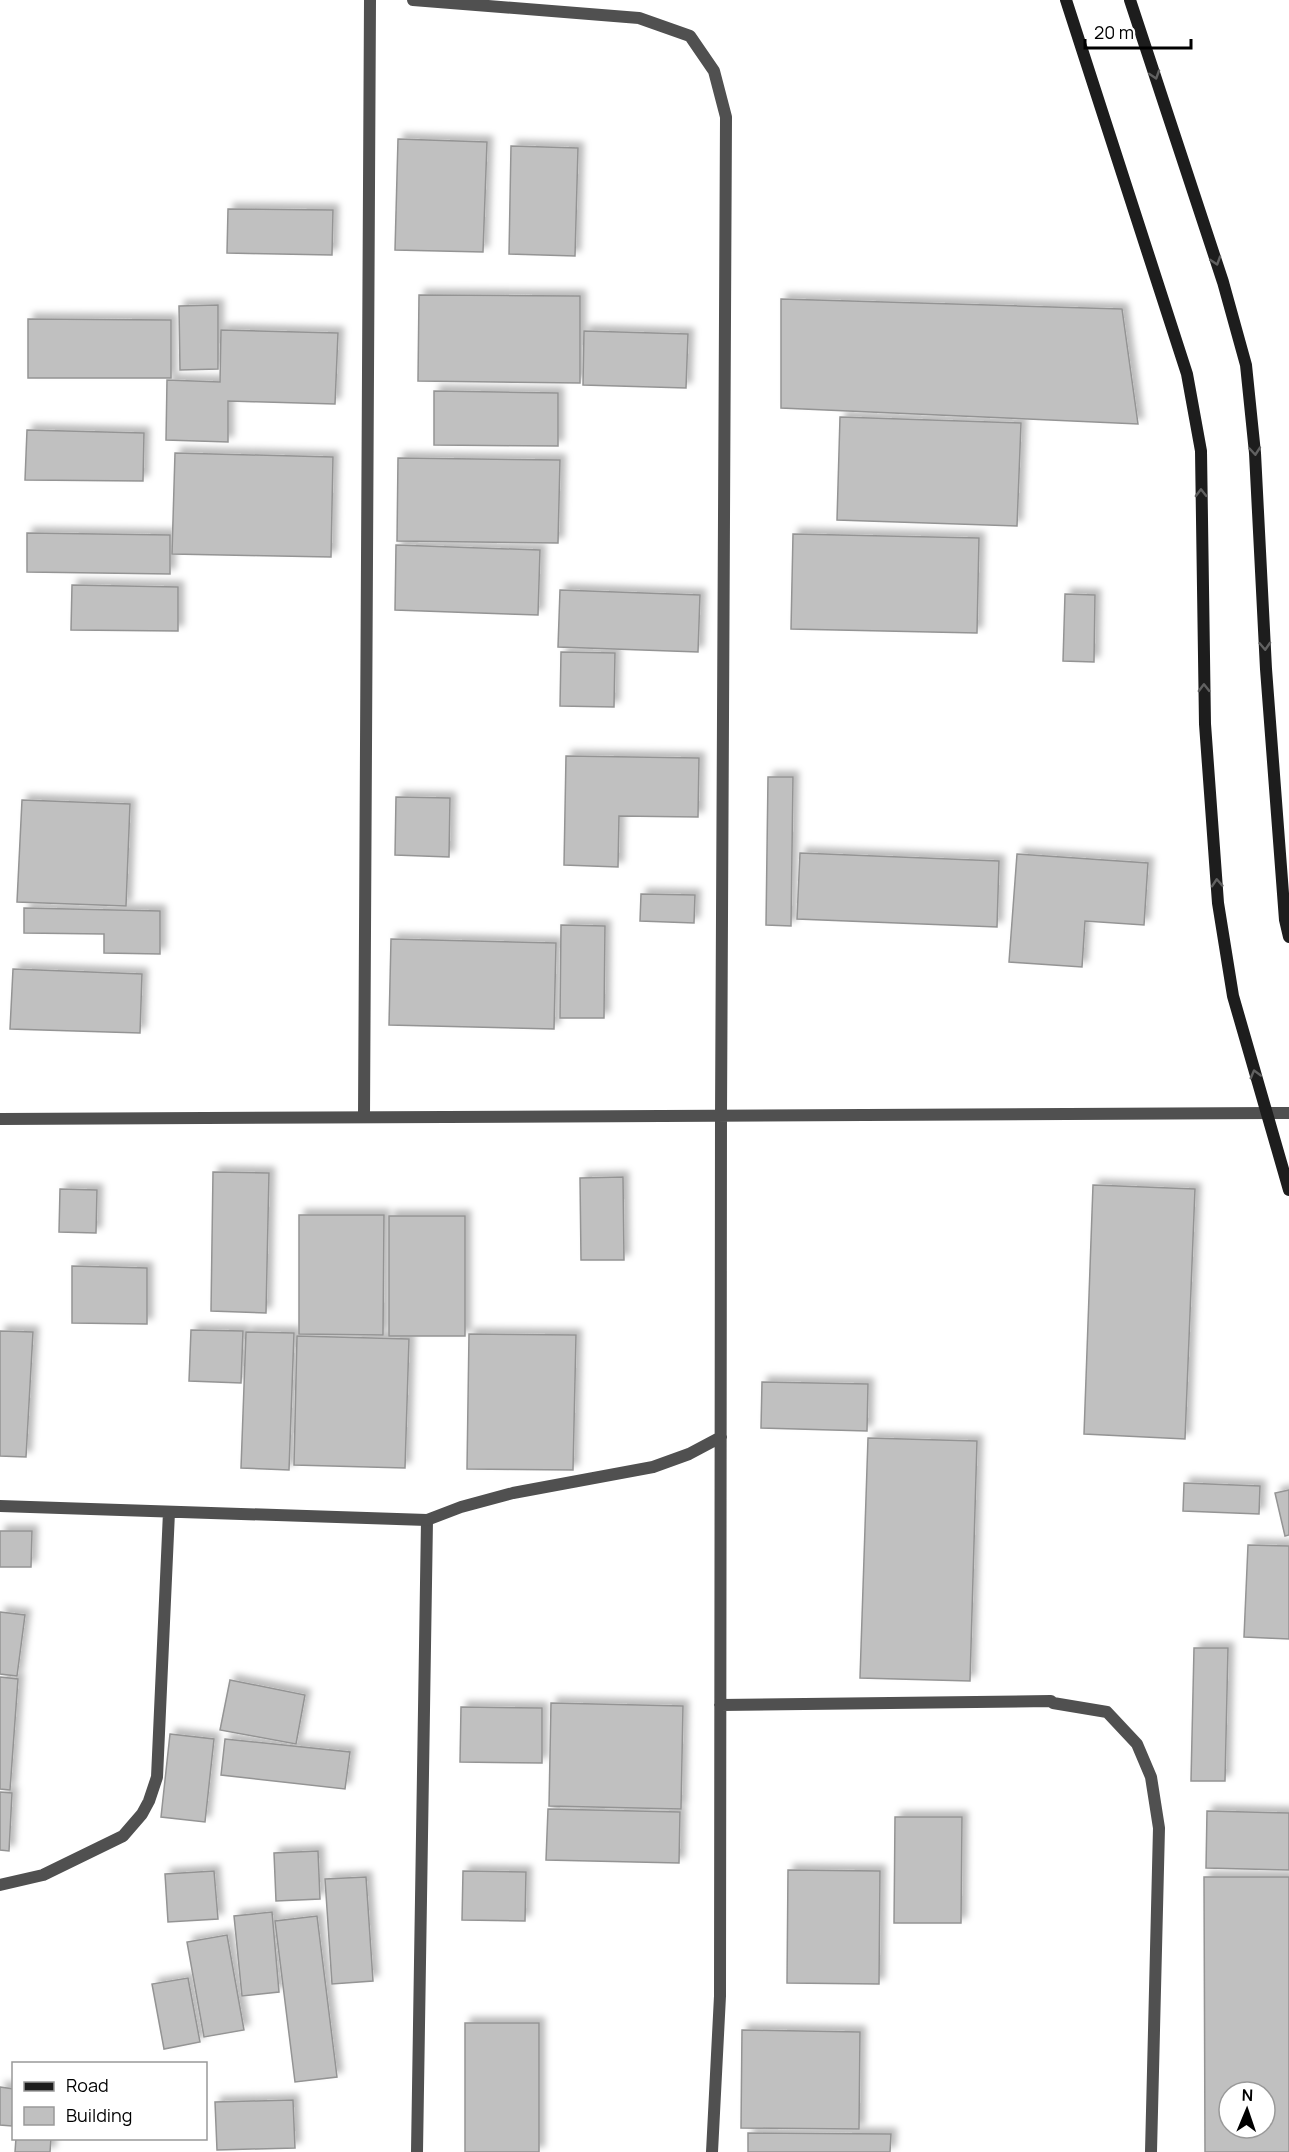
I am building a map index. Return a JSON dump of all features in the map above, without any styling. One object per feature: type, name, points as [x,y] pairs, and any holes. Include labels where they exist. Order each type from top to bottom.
[{"type":"street","points":[[364,1117],[370,0]]},
{"type":"street","points":[[413,0],[639,18],[690,36],[714,71],[726,117],[721,1116],[720,1996],[712,2152]]},
{"type":"street","points":[[1066,0],[1187,374],[1201,451],[1205,724],[1218,903],[1233,996],[1289,1190]]},
{"type":"street","points":[[1130,0],[1223,282],[1246,365],[1255,453],[1267,681],[1285,920],[1289,937]]},
{"type":"street","points":[[0,1119],[1289,1113]]},
{"type":"street","points":[[0,1506],[427,1520],[461,1507],[513,1493],[652,1467],[688,1454],[721,1437]]},
{"type":"street","points":[[0,1885],[43,1875],[123,1836],[142,1814],[149,1801],[158,1766],[169,1512]]},
{"type":"street","points":[[417,2152],[427,1520]]},
{"type":"street","points":[[720,1705],[1051,1701],[1107,1712],[1137,1744],[1151,1778],[1159,1828],[1151,2152]]},
{"type":"building","points":[[398,139],[487,142],[483,252],[395,250]]},
{"type":"building","points":[[511,146],[578,148],[575,256],[509,254]]},
{"type":"building","points":[[228,209],[333,210],[332,255],[227,253]]},
{"type":"building","points":[[419,295],[580,296],[580,383],[418,381]]},
{"type":"building","points":[[781,299],[1122,309],[1138,424],[781,408]]},
{"type":"building","points":[[218,305],[218,369],[180,370],[179,306]]},
{"type":"building","points":[[28,319],[171,320],[171,378],[28,378]]},
{"type":"building","points":[[221,330],[338,333],[335,404],[228,401],[228,442],[166,440],[167,380],[220,382]]},
{"type":"building","points":[[584,331],[688,334],[686,388],[583,385]]},
{"type":"building","points":[[434,391],[558,393],[558,446],[434,445]]},
{"type":"building","points":[[840,417],[1021,423],[1017,526],[837,520]]},
{"type":"building","points":[[27,430],[144,433],[143,481],[25,480]]},
{"type":"building","points":[[175,453],[333,457],[331,557],[172,554]]},
{"type":"building","points":[[398,458],[560,460],[558,543],[397,541]]},
{"type":"building","points":[[27,533],[170,535],[170,574],[27,572]]},
{"type":"building","points":[[793,534],[979,538],[977,633],[791,629]]},
{"type":"building","points":[[396,545],[540,550],[538,615],[395,610]]},
{"type":"building","points":[[72,585],[178,587],[178,631],[71,630]]},
{"type":"building","points":[[560,590],[700,595],[698,652],[558,647]]},
{"type":"building","points":[[1065,594],[1095,595],[1094,662],[1063,661]]},
{"type":"building","points":[[561,652],[615,653],[614,707],[560,706]]},
{"type":"building","points":[[566,756],[699,758],[698,817],[619,816],[618,867],[564,865]]},
{"type":"building","points":[[768,777],[793,777],[791,926],[766,925]]},
{"type":"building","points":[[396,797],[450,798],[449,857],[395,855]]},
{"type":"building","points":[[22,800],[130,804],[126,906],[17,902]]},
{"type":"building","points":[[800,853],[999,861],[997,927],[797,919]]},
{"type":"building","points":[[1017,854],[1148,863],[1144,925],[1085,921],[1082,967],[1009,962]]},
{"type":"building","points":[[641,894],[695,895],[694,923],[640,921]]},
{"type":"building","points":[[24,908],[160,911],[160,954],[104,953],[104,934],[24,933]]},
{"type":"building","points":[[561,925],[605,926],[604,1018],[560,1018]]},
{"type":"building","points":[[391,939],[556,943],[554,1029],[389,1025]]},
{"type":"building","points":[[13,969],[142,974],[140,1033],[10,1029]]},
{"type":"building","points":[[213,1172],[269,1173],[266,1313],[211,1311]]},
{"type":"building","points":[[623,1177],[624,1260],[581,1260],[580,1178]]},
{"type":"building","points":[[1093,1185],[1195,1189],[1185,1439],[1084,1434]]},
{"type":"building","points":[[60,1189],[97,1190],[96,1233],[59,1232]]},
{"type":"building","points":[[299,1215],[384,1215],[383,1335],[299,1334]]},
{"type":"building","points":[[389,1216],[465,1216],[465,1336],[389,1336]]},
{"type":"building","points":[[72,1266],[147,1268],[147,1324],[72,1323]]},
{"type":"building","points":[[191,1330],[243,1331],[241,1383],[189,1381]]},
{"type":"building","points":[[0,1331],[33,1332],[26,1457],[0,1456]]},
{"type":"building","points":[[246,1332],[294,1333],[289,1470],[241,1468]]},
{"type":"building","points":[[469,1334],[576,1335],[573,1470],[467,1469]]},
{"type":"building","points":[[297,1336],[409,1339],[405,1468],[294,1465]]},
{"type":"building","points":[[762,1382],[868,1384],[867,1431],[761,1428]]},
{"type":"building","points":[[868,1438],[977,1441],[970,1681],[860,1678]]},
{"type":"building","points":[[1184,1483],[1260,1486],[1259,1514],[1183,1511]]},
{"type":"building","points":[[1289,1490],[1289,1535],[1285,1536],[1275,1493]]},
{"type":"building","points":[[0,1531],[32,1531],[31,1567],[0,1567]]},
{"type":"building","points":[[1248,1545],[1289,1546],[1289,1639],[1244,1637]]},
{"type":"building","points":[[0,1612],[25,1615],[17,1676],[0,1674]]},
{"type":"building","points":[[1194,1648],[1228,1648],[1225,1781],[1191,1781]]},
{"type":"building","points":[[0,1677],[18,1679],[10,1790],[0,1789]]},
{"type":"building","points":[[230,1680],[305,1695],[296,1744],[220,1730]]},
{"type":"building","points":[[551,1703],[683,1706],[681,1809],[549,1806]]},
{"type":"building","points":[[461,1707],[542,1708],[542,1763],[460,1762]]},
{"type":"building","points":[[170,1734],[214,1739],[205,1822],[161,1817]]},
{"type":"building","points":[[225,1739],[350,1752],[345,1789],[221,1775]]},
{"type":"building","points":[[0,1792],[12,1793],[9,1851],[0,1850]]},
{"type":"building","points":[[548,1809],[680,1812],[679,1863],[546,1860]]},
{"type":"building","points":[[1207,1811],[1289,1813],[1289,1870],[1206,1868]]},
{"type":"building","points":[[895,1817],[962,1817],[961,1923],[894,1923]]},
{"type":"building","points":[[318,1851],[320,1899],[276,1901],[274,1853]]},
{"type":"building","points":[[788,1870],[880,1871],[879,1984],[787,1983]]},
{"type":"building","points":[[214,1871],[218,1919],[168,1922],[165,1874]]},
{"type":"building","points":[[463,1871],[526,1872],[525,1921],[462,1920]]},
{"type":"building","points":[[366,1877],[373,1981],[332,1984],[325,1879]]},
{"type":"building","points":[[1204,1877],[1289,1877],[1289,2152],[1205,2152]]},
{"type":"building","points":[[272,1912],[279,1992],[242,1996],[234,1916]]},
{"type":"building","points":[[317,1916],[337,2077],[295,2082],[275,1921]]},
{"type":"building","points":[[227,1935],[244,2030],[204,2037],[187,1942]]},
{"type":"building","points":[[188,1978],[200,2042],[164,2049],[152,1984]]},
{"type":"building","points":[[465,2023],[539,2023],[539,2152],[465,2152]]},
{"type":"building","points":[[742,2030],[860,2032],[859,2129],[741,2128]]},
{"type":"building","points":[[0,2087],[12,2089],[12,2126],[0,2125]]},
{"type":"building","points":[[293,2100],[295,2148],[217,2150],[215,2102]]},
{"type":"building","points":[[748,2133],[891,2134],[890,2152],[748,2152]]},
{"type":"building","points":[[16,2140],[51,2140],[50,2152],[15,2152]]}]
